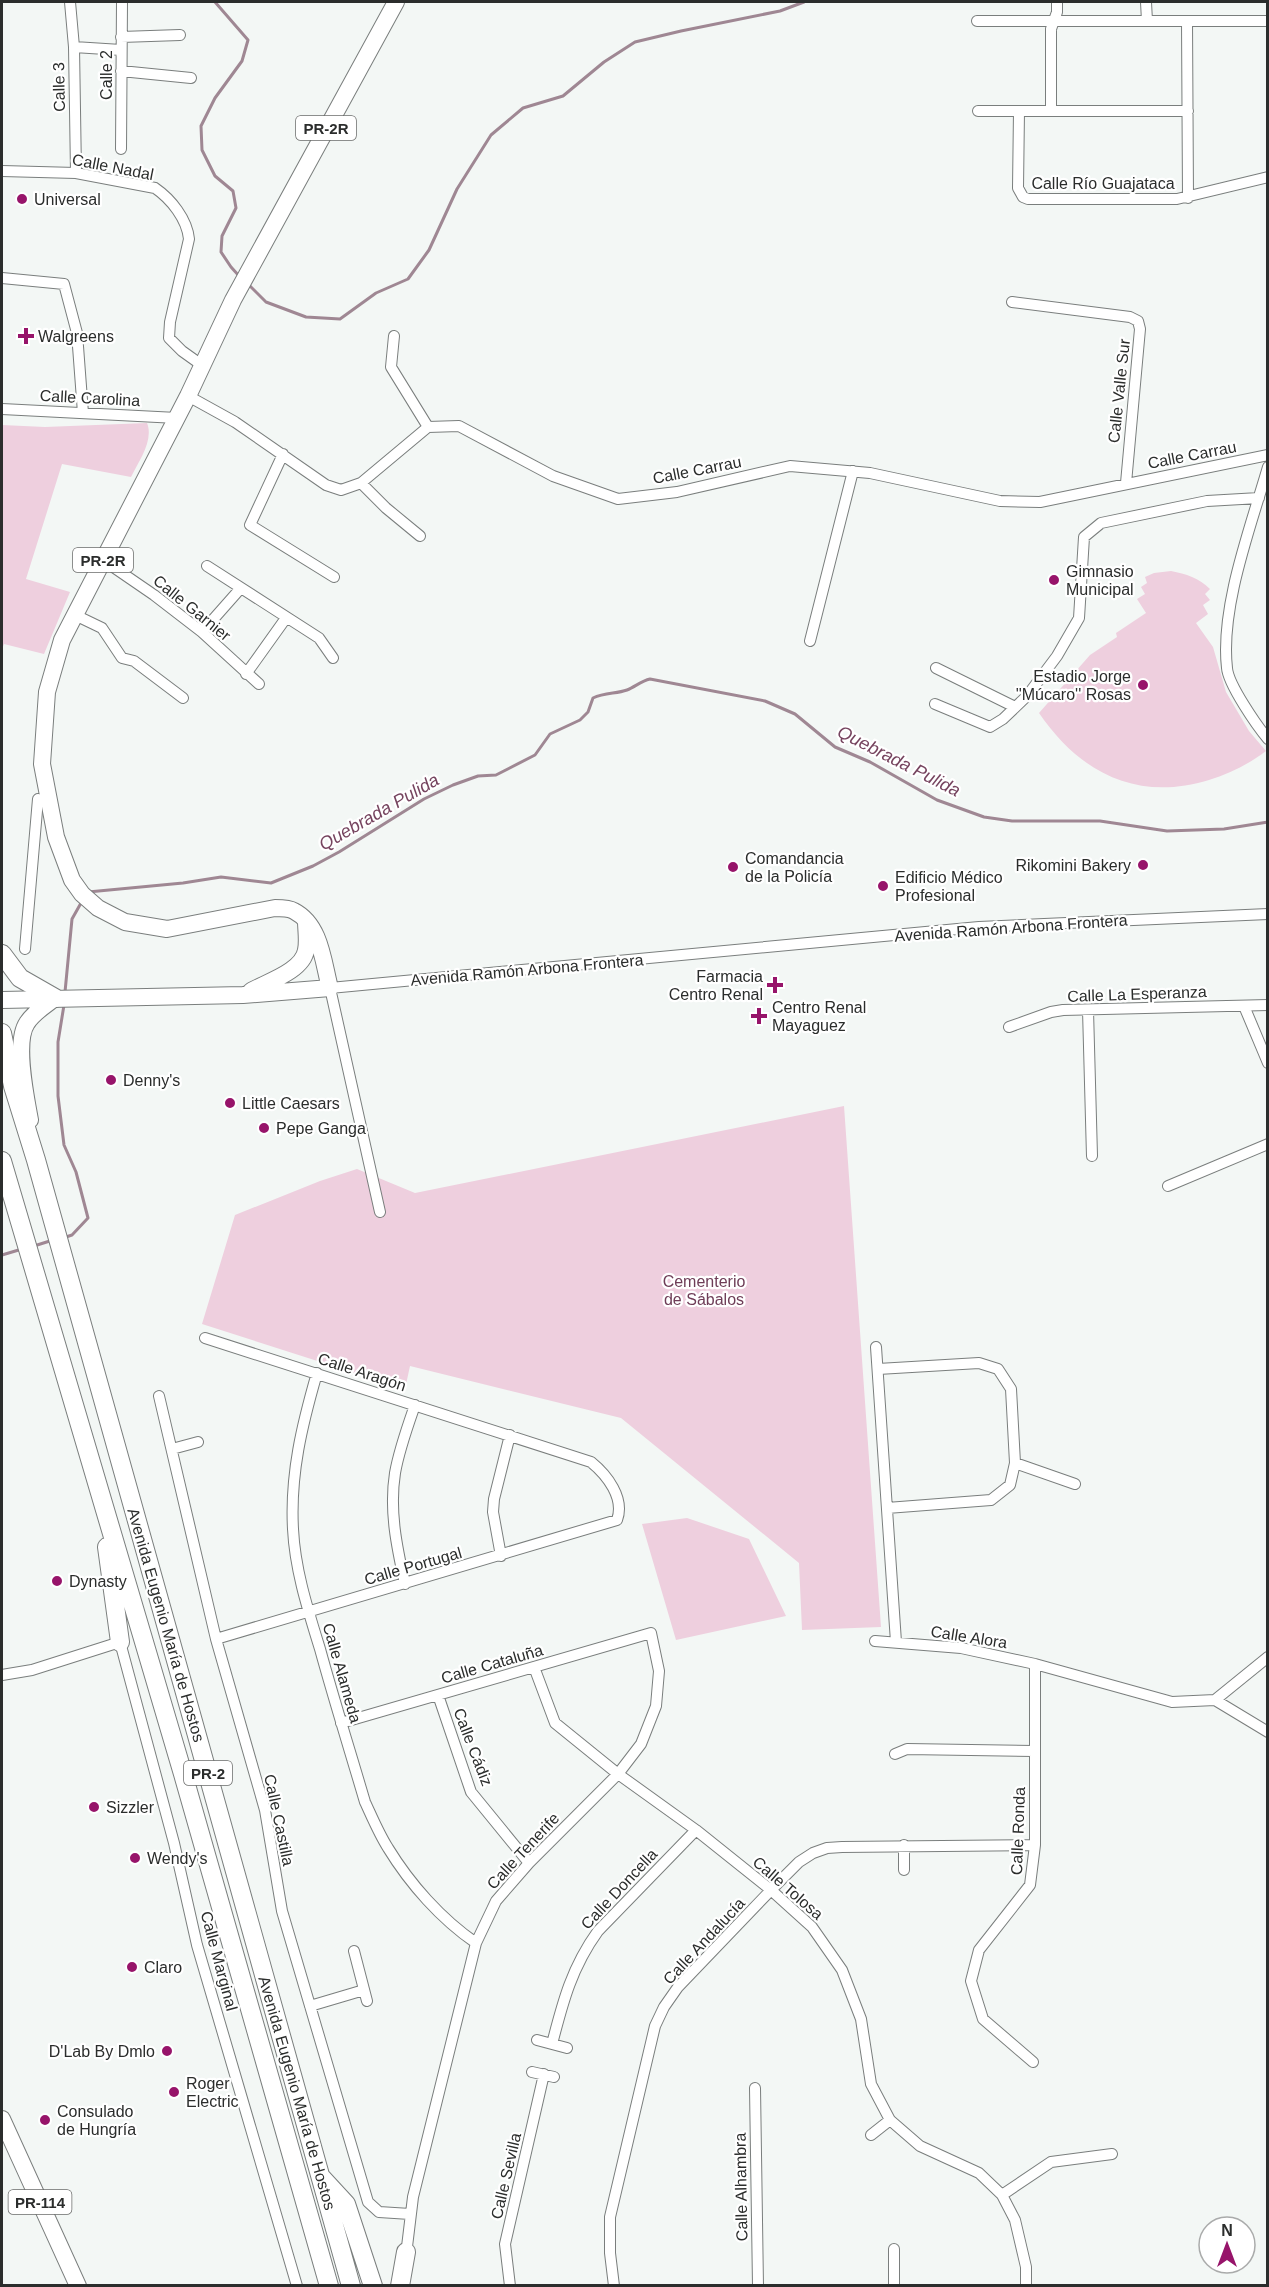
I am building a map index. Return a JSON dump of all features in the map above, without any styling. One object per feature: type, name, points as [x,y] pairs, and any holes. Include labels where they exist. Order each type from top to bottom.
[{"type":"highway","points":[[2,954],[20,978],[56,998]]},
{"type":"highway","name":"Avenida Eugenio María de Hostos","points":[[2,1034],[14,1086],[351,2286]]},
{"type":"highway","name":"Avenida Eugenio María de Hostos","points":[[2,1161],[99,1486],[329,2286]]},
{"type":"highway","points":[[99,1486],[120,1642]]},
{"type":"highway","points":[[321,2176],[346,2204],[373,2286]]},
{"type":"highway","points":[[400,2286],[406,2252]]},
{"type":"main road","name":"PR-2R","points":[[306,920],[293,909],[275,908],[166,929],[125,922],[98,909],[82,894],[72,880],[56,837],[42,764],[46,692],[62,640],[177,418],[233,300],[396,2]]},
{"type":"main road","points":[[306,920],[317,936],[330,988]]},
{"type":"main road","points":[[243,995],[292,969],[303,959],[306,951],[306,920]]},
{"type":"main road","name":"Avenida Ramón Arbona Frontera","points":[[2,1000],[243,995],[330,988]]},
{"type":"main road","points":[[36,1160],[24,1082],[23,1032],[27,1022],[56,998]]},
{"type":"main road","name":"PR-114","points":[[2,2119],[78,2286]]},
{"type":"street","name":"Calle 3","points":[[70,2],[74,47],[76,172]]},
{"type":"street","name":"Calle 2","points":[[121,149],[122,2]]},
{"type":"street","points":[[1051,111],[1053,22],[1057,12],[1057,2]]},
{"type":"street","points":[[1146,2],[1147,21]]},
{"type":"street","points":[[977,21],[1268,21]]},
{"type":"street","points":[[1187,21],[1188,198]]},
{"type":"street","points":[[121,37],[180,35]]},
{"type":"street","points":[[74,47],[121,50]]},
{"type":"street","points":[[121,71],[190,78]]},
{"type":"street","points":[[978,111],[1188,111]]},
{"type":"street","name":"Calle Río Guajataca","points":[[1019,111],[1018,188],[1023,197],[1028,199],[1188,198],[1268,177]]},
{"type":"street","name":"Calle Nadal","points":[[2,171],[76,172],[155,188],[171,202],[188,231],[189,239],[170,322],[170,338],[182,351],[203,366]]},
{"type":"street","points":[[2,278],[64,284],[77,333],[83,413]]},
{"type":"street","name":"Calle Valle Sur","points":[[1012,302],[1130,316],[1138,321],[1140,329],[1125,473],[1126,483]]},
{"type":"street","points":[[188,396],[235,422],[326,485],[341,490],[361,483],[428,427],[391,367],[394,336]]},
{"type":"street","name":"Calle Carolina","points":[[2,409],[177,418]]},
{"type":"street","name":"Calle Carrau","points":[[428,427],[459,426],[553,476],[618,499],[677,492],[790,466],[870,473],[1000,501],[1040,502],[1268,455]]},
{"type":"street","points":[[283,454],[250,525],[334,577]]},
{"type":"street","points":[[1268,467],[1228,610],[1227,670],[1253,722],[1268,739]]},
{"type":"street","points":[[810,641],[854,471]]},
{"type":"street","points":[[361,483],[386,508],[420,536]]},
{"type":"street","points":[[936,704],[990,727],[1027,696],[1057,656],[1079,618],[1084,537],[1101,523],[1207,501],[1259,498]]},
{"type":"street","name":"Calle Garnier","points":[[103,560],[202,632],[259,684]]},
{"type":"street","points":[[207,566],[319,638],[333,658]]},
{"type":"street","points":[[202,632],[240,589]]},
{"type":"street","points":[[75,615],[102,628],[122,658],[134,661],[183,698]]},
{"type":"street","points":[[246,674],[286,618]]},
{"type":"street","points":[[936,668],[1015,707]]},
{"type":"street","points":[[25,949],[38,799]]},
{"type":"street","points":[[34,837],[56,837]]},
{"type":"street","name":"Avenida Ramón Arbona Frontera","points":[[330,988],[979,927],[1268,914]]},
{"type":"street","points":[[330,988],[380,1212]]},
{"type":"street","name":"Calle La Esperanza","points":[[1010,1028],[1051,1012],[1268,1005]]},
{"type":"street","points":[[1244,1006],[1268,1063]]},
{"type":"street","points":[[1088,1010],[1092,1156]]},
{"type":"street","points":[[1168,1186],[1268,1144]]},
{"type":"street","name":"Calle Aragón","points":[[205,1338],[510,1434],[591,1462],[610,1481],[621,1510],[617,1520]]},
{"type":"street","points":[[876,1347],[896,1642]]},
{"type":"street","points":[[878,1369],[979,1363],[998,1369],[1011,1389],[1015,1463],[1010,1485],[991,1500],[887,1508]]},
{"type":"street","name":"Calle Alameda","points":[[317,1373],[301,1427],[294,1481],[293,1530],[296,1557],[309,1612],[365,1802],[387,1848],[423,1894],[454,1928],[476,1943]]},
{"type":"street","name":"Calle Castilla","points":[[159,1396],[216,1639],[265,1810],[282,1911],[368,2202],[379,2212],[410,2214]]},
{"type":"street","points":[[405,1584],[395,1541],[394,1496],[398,1457],[415,1405]]},
{"type":"street","points":[[501,1556],[493,1512],[510,1434]]},
{"type":"street","points":[[172,1449],[198,1442]]},
{"type":"street","points":[[1015,1463],[1075,1484]]},
{"type":"street","name":"Calle Portugal","points":[[216,1639],[617,1520]]},
{"type":"street","name":"Calle Cataluña","points":[[341,1723],[651,1633]]},
{"type":"street","name":"Calle Tenerife","points":[[410,2214],[476,1943],[496,1902],[529,1863],[618,1774],[641,1744],[656,1706],[659,1671],[651,1633]]},
{"type":"street","name":"Calle Alora","points":[[875,1641],[961,1648],[1035,1664],[1172,1702],[1215,1700]]},
{"type":"street","points":[[2,1675],[32,1671],[120,1642]]},
{"type":"street","name":"Calle Marginal","points":[[120,1642],[174,1843],[197,1945],[297,2286]]},
{"type":"street","points":[[1268,1657],[1215,1700],[1268,1732]]},
{"type":"street","name":"Calle Ronda","points":[[1033,2062],[983,2019],[970,1981],[979,1950],[1030,1885],[1035,1845],[1035,1664]]},
{"type":"street","name":"Calle Tolosa","points":[[534,1667],[555,1723],[618,1774],[696,1830],[771,1890],[812,1927],[842,1970],[861,2019],[871,2084],[890,2120],[920,2146],[979,2173],[1002,2195],[1015,2220],[1026,2267],[1026,2286]]},
{"type":"street","name":"Calle Cádiz","points":[[438,1695],[471,1792],[529,1863]]},
{"type":"street","points":[[895,1754],[906,1749],[1034,1751]]},
{"type":"street","name":"Calle Doncella","points":[[552,2044],[566,1991],[587,1947],[598,1931],[696,1830]]},
{"type":"street","points":[[904,1845],[904,1870]]},
{"type":"street","name":"Calle Andalucía","points":[[614,2286],[610,2253],[610,2217],[655,2026],[664,2007],[678,1987],[800,1862],[827,1848],[904,1845],[1035,1845]]},
{"type":"street","points":[[310,2006],[365,1996],[354,1952]]},
{"type":"street","points":[[537,2040],[567,2048]]},
{"type":"street","name":"Calle Sevilla","points":[[510,2286],[506,2244],[549,2076],[532,2072]]},
{"type":"street","name":"Calle Alhambra","points":[[755,2088],[758,2286]]},
{"type":"street","points":[[871,2134],[890,2120]]},
{"type":"street","points":[[1002,2195],[1051,2162],[1112,2154]]},
{"type":"street","points":[[410,2214],[406,2252],[410,2286]]},
{"type":"street","points":[[894,2249],[894,2286]]},
{"type":"green space","points":[[147,423],[149,436],[147,443],[131,477],[62,464],[26,579],[70,592],[44,654],[4,644],[2,649],[2,425],[45,427]]},
{"type":"green space","name":"Estadio Jorge ''Múcaro'' Rosas","points":[[1171,571],[1192,577],[1210,589],[1205,594],[1210,600],[1203,605],[1208,614],[1196,623],[1213,647],[1226,692],[1249,731],[1266,751],[1246,764],[1216,778],[1183,786],[1158,787],[1134,784],[1112,777],[1092,766],[1073,752],[1055,734],[1039,713],[1090,655],[1117,637],[1116,633],[1146,613],[1137,599],[1145,594],[1141,587],[1147,583],[1145,577],[1154,573]]},
{"type":"green space","name":"Cementerio de Sábalos","points":[[844,1106],[881,1627],[802,1630],[799,1563],[621,1418],[410,1366],[405,1389],[202,1324],[235,1215],[320,1181],[357,1169],[415,1193]]},
{"type":"green space","points":[[687,1518],[749,1539],[786,1616],[676,1640],[642,1524]]},
{"type":"waterway","points":[[215,2],[248,40],[242,61],[215,98],[201,126],[202,150],[215,176],[233,191],[236,208],[222,236],[221,252],[240,277]]},
{"type":"waterway","points":[[247,283],[266,302],[306,317],[340,319],[376,293],[408,279],[429,250],[457,189],[491,135],[523,108],[563,96],[604,62],[635,42],[780,11],[804,2]]},
{"type":"waterway","name":"Quebrada Pulida","points":[[88,892],[221,877],[271,883],[313,866],[339,852],[424,799],[478,776],[496,775],[535,755],[550,734],[580,720],[588,712],[593,698],[627,690],[650,679],[765,701],[795,714],[835,747],[870,762],[937,800],[984,817],[1012,821],[1100,821],[1167,831],[1224,829],[1268,822]]},
{"type":"waterway","name":"Quebrada Pulida","points":[[65,992],[72,919],[81,903]]},
{"type":"waterway","name":"Quebrada Pulida","points":[[64,1005],[58,1042],[58,1096],[64,1145],[76,1172],[88,1218],[72,1235],[66,1237]]},
{"type":"waterway","name":"Quebrada Pulida","points":[[34,1246],[53,1240]]},
{"type":"waterway","name":"Quebrada Pulida","points":[[2,1255],[22,1249]]},
{"type":"place","name":"Universal","points":[[22,199]]},
{"type":"place","name":"Walgreens","points":[[26,336]]},
{"type":"place","name":"Gimnasio Municipal","points":[[1054,580]]},
{"type":"place","name":"Estadio Jorge ''Múcaro'' Rosas","points":[[1143,685]]},
{"type":"place","name":"Rikomini Bakery","points":[[1143,865]]},
{"type":"place","name":"Comandancia de la Policía","points":[[733,867]]},
{"type":"place","name":"Edificio Médico Profesional","points":[[883,886]]},
{"type":"place","name":"Farmacia Centro Renal","points":[[775,985]]},
{"type":"place","name":"Centro Renal Mayaguez","points":[[759,1016]]},
{"type":"place","name":"Denny's","points":[[111,1080]]},
{"type":"place","name":"Little Caesars","points":[[230,1103]]},
{"type":"place","name":"Pepe Ganga","points":[[264,1128]]},
{"type":"place","name":"Dynasty","points":[[57,1581]]},
{"type":"place","name":"Sizzler","points":[[94,1807]]},
{"type":"place","name":"Wendy's","points":[[135,1858]]},
{"type":"place","name":"Claro","points":[[132,1967]]},
{"type":"place","name":"D'Lab By Dmlo","points":[[167,2051]]},
{"type":"place","name":"Roger Electric","points":[[174,2092]]},
{"type":"place","name":"Consulado de Hungría","points":[[45,2120]]}]
